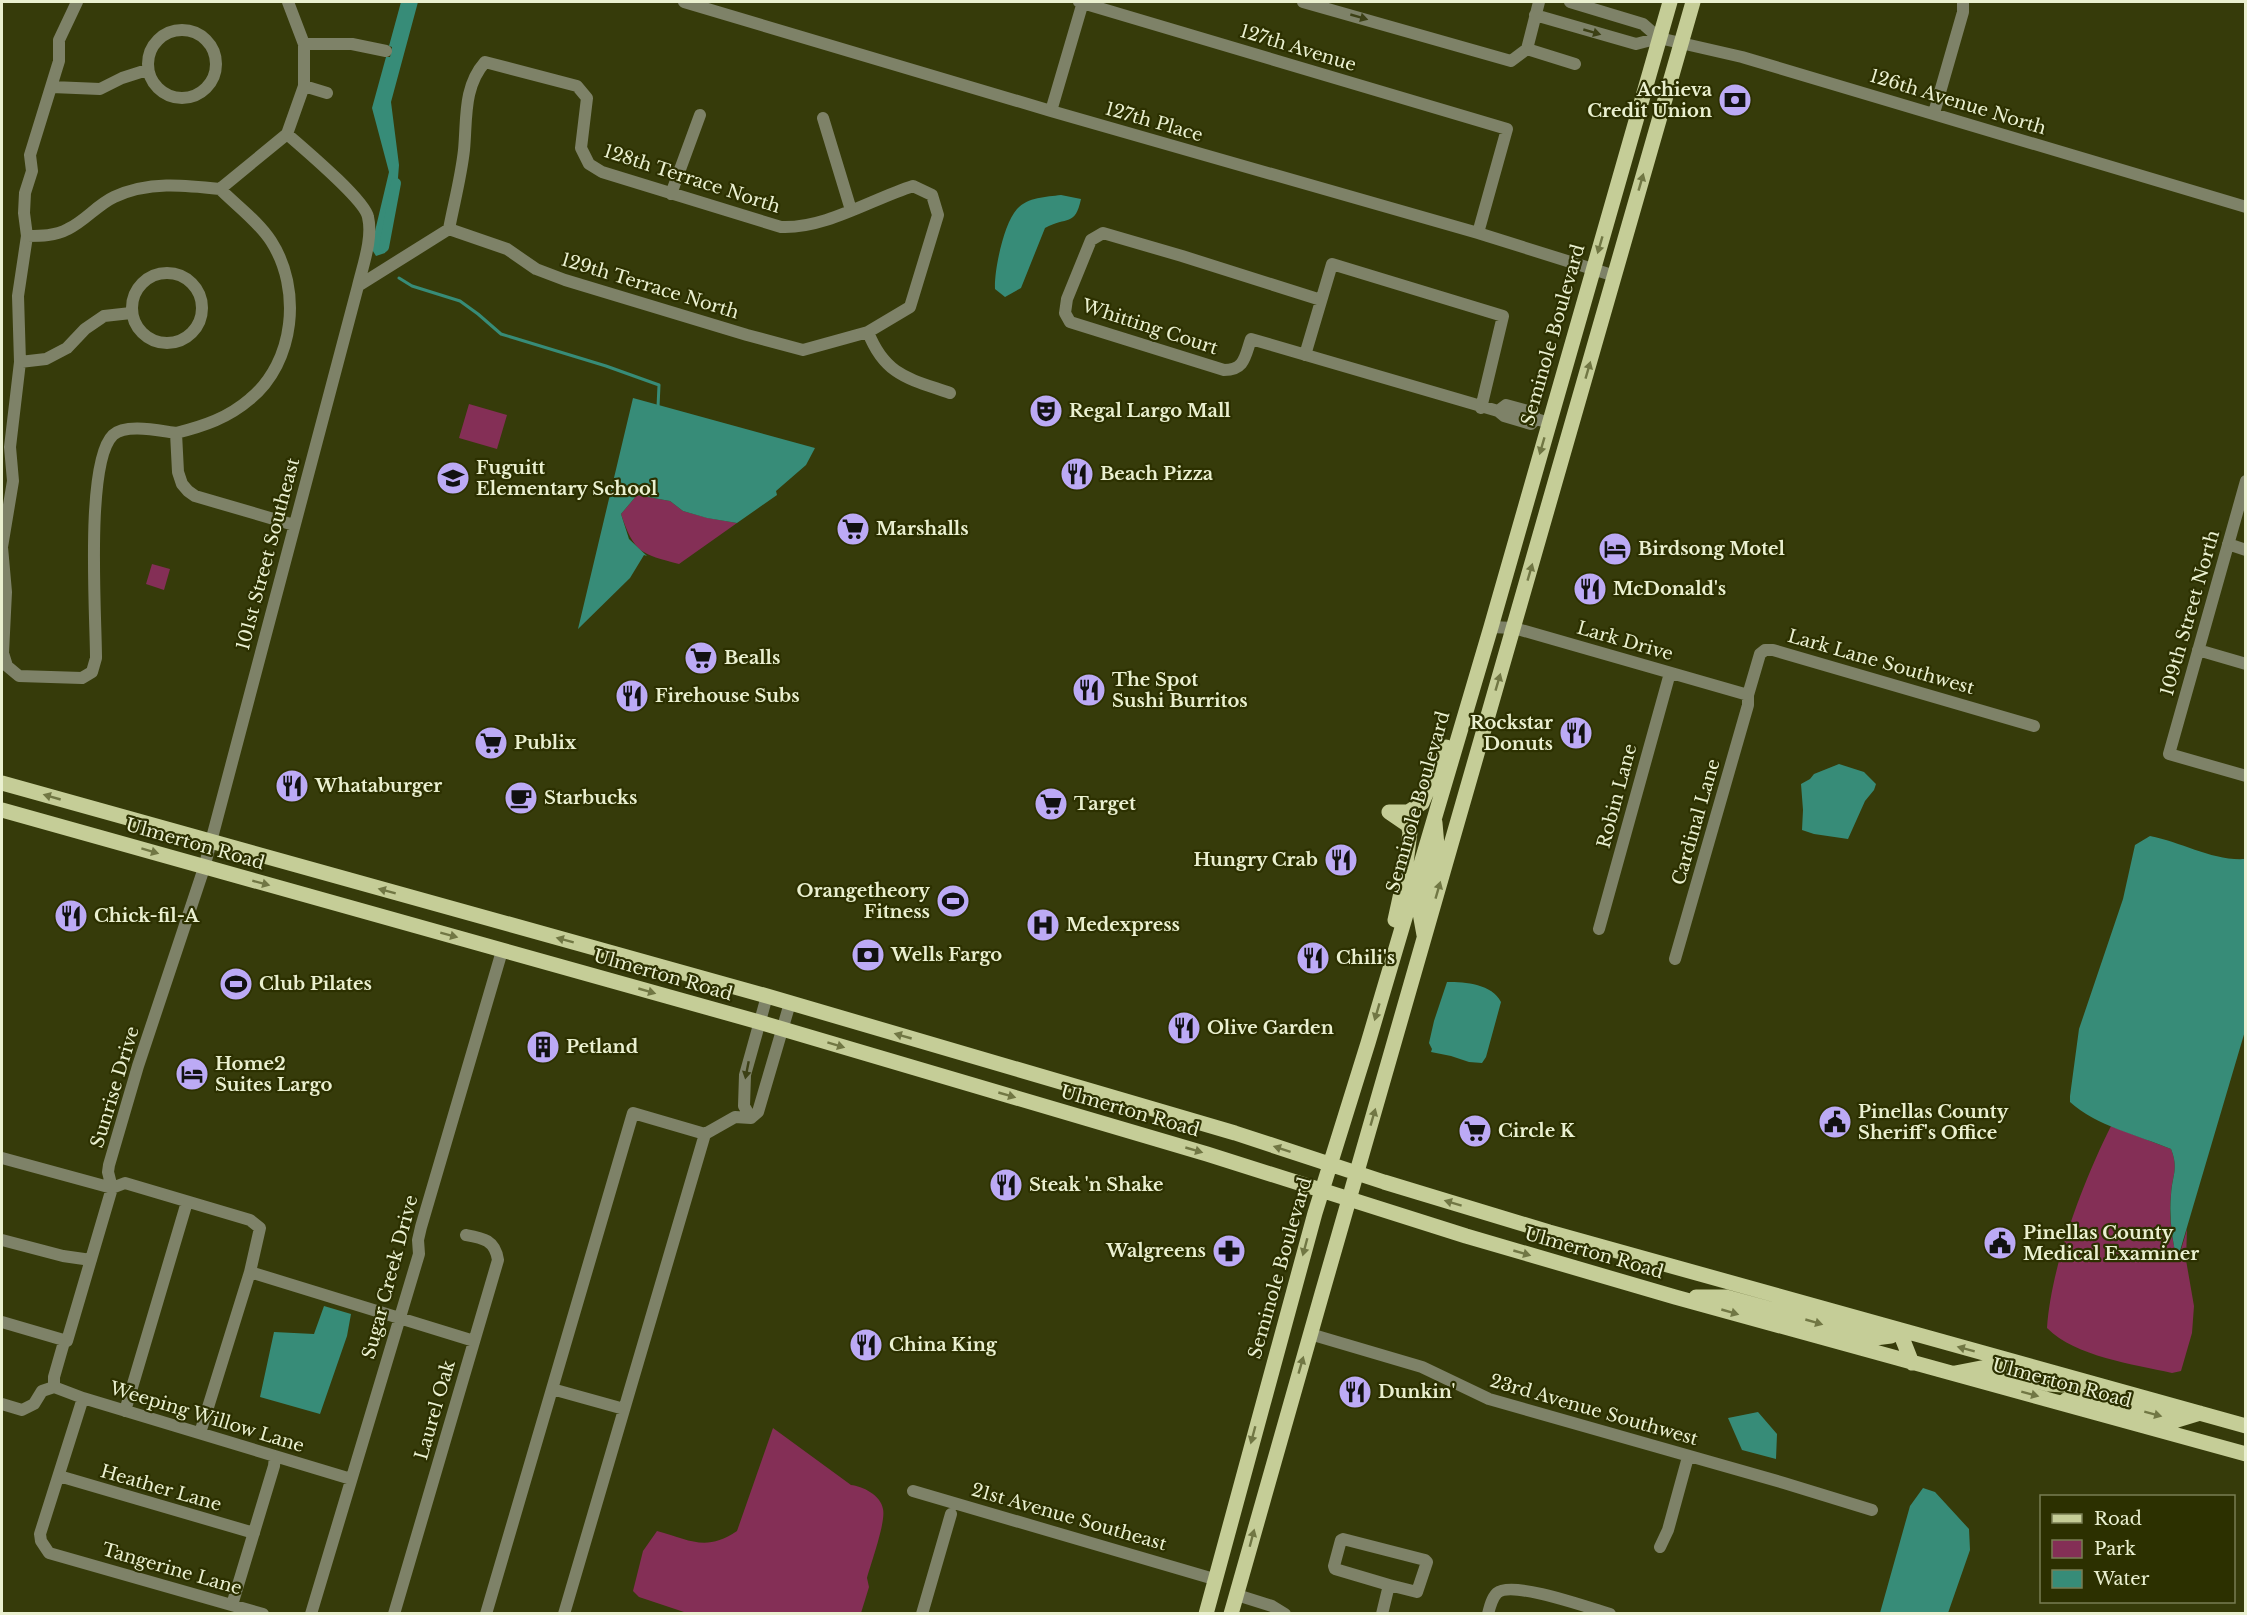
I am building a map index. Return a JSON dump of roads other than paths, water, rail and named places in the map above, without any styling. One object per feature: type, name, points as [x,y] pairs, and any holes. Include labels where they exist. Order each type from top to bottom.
[{"type":"main road","name":"Seminole Boulevard","points":[[1206,1614],[1321,1191],[1491,627],[1542,421],[1593,269],[1670,2]]},
{"type":"main road","points":[[1231,1614],[1693,2]]},
{"type":"main road","points":[[1386,981],[1411,841],[1408,825],[1389,812],[1408,812],[1422,803],[1472,686]]},
{"type":"main road","name":"Ulmerton Road","points":[[2,783],[767,996],[1224,1130],[1356,1174],[1549,1232],[2246,1426]]},
{"type":"main road","name":"Ulmerton Road","points":[[2,810],[781,1028],[1199,1151],[1348,1200],[1675,1297],[2246,1454]]},
{"type":"main road","points":[[1425,938],[1420,912],[1437,846],[1434,814]]},
{"type":"main road","points":[[1675,1297],[1726,1297],[1875,1338],[1891,1336],[1899,1330],[1912,1362]]},
{"type":"main road","points":[[1953,1373],[1986,1367],[2048,1384],[2077,1387],[2098,1385]]},
{"type":"main road","points":[[2054,1401],[2091,1398],[2177,1420],[2200,1413]]},
{"type":"main road","points":[[1214,1579],[1237,1595]]},
{"type":"street","points":[[27,236],[51,235],[69,229],[112,198],[133,190],[159,185],[220,189],[271,240],[285,267],[290,295],[289,324],[282,354],[269,378],[251,399],[228,415],[176,433],[131,428],[114,433],[105,447],[98,484],[93,552],[96,658],[92,672],[82,678],[20,676],[7,666],[3,653],[6,592],[2,547],[13,481],[10,447],[20,362],[18,296],[27,236],[24,213],[25,193],[32,171],[30,155],[59,61],[59,40],[76,2]]},
{"type":"street","points":[[220,189],[287,134],[304,86],[304,44],[288,2]]},
{"type":"street","name":"127th Place","points":[[684,2],[1051,111],[1478,233],[1615,276]]},
{"type":"street","points":[[1051,111],[1081,2]]},
{"type":"street","name":"127th Avenue","points":[[1081,2],[1507,129],[1478,233]]},
{"type":"street","points":[[1303,2],[1511,61],[1527,50],[1539,2]]},
{"type":"street","points":[[1570,2],[1643,24],[1659,38]]},
{"type":"street","points":[[1934,114],[1963,12],[1963,2]]},
{"type":"street","points":[[1535,15],[1636,44],[1659,38]]},
{"type":"street","points":[[180,30],[194,32],[206,40],[214,52],[216,66],[213,80],[203,92],[190,98],[176,99],[162,93],[152,83],[147,70],[148,55],[154,42],[166,33],[180,30]]},
{"type":"street","name":"126th Avenue North","points":[[1659,38],[1742,57],[2246,207]]},
{"type":"street","points":[[304,44],[352,44],[386,51]]},
{"type":"street","points":[[1527,50],[1575,64]]},
{"type":"street","name":"128th Terrace North","points":[[449,229],[464,151],[466,105],[476,72],[486,62],[577,86],[587,98],[580,148],[589,164],[602,172],[781,227],[797,228],[913,186],[932,195],[938,215],[910,307]]},
{"type":"street","points":[[52,87],[100,89],[122,78],[147,70]]},
{"type":"street","points":[[304,86],[327,93]]},
{"type":"street","points":[[671,194],[700,114]]},
{"type":"street","points":[[823,118],[851,210]]},
{"type":"street","name":"101st Street Southeast","points":[[204,868],[294,525],[332,392],[370,228],[368,214],[351,194],[287,134]]},
{"type":"street","points":[[358,286],[449,229]]},
{"type":"street","name":"129th Terrace North","points":[[449,229],[507,249],[536,269],[565,280],[803,350],[868,332],[910,307]]},
{"type":"street","name":"Whitting Court","points":[[1321,300],[1182,256],[1103,234],[1091,240],[1067,299],[1065,313],[1070,321],[1224,370],[1234,370],[1242,365],[1251,339],[1481,408],[1498,411],[1506,405],[1511,412],[1532,412],[1542,421]]},
{"type":"street","points":[[1305,355],[1332,264],[1503,316],[1481,408]]},
{"type":"street","points":[[170,273],[185,278],[196,289],[202,303],[201,319],[193,333],[179,341],[164,344],[149,339],[137,328],[131,313],[133,297],[141,284],[154,275],[170,273]]},
{"type":"street","points":[[20,362],[46,359],[67,348],[85,329],[104,316],[131,313]]},
{"type":"street","points":[[868,332],[884,359],[896,373],[950,393]]},
{"type":"street","points":[[176,433],[178,472],[182,484],[188,491],[195,496],[294,525]]},
{"type":"street","name":"109th Street North","points":[[2246,482],[2169,754],[2246,776]]},
{"type":"street","points":[[2228,544],[2246,550]]},
{"type":"street","name":"Lark Drive","points":[[1491,627],[1514,628],[1748,695]]},
{"type":"street","name":"Lark Lane Southwest","points":[[1748,695],[1760,654],[1765,650],[1773,650],[2034,726]]},
{"type":"street","points":[[2198,650],[2246,664]]},
{"type":"street","name":"Robin Lane","points":[[1599,929],[1670,673]]},
{"type":"street","name":"Cardinal Lane","points":[[1675,959],[1748,705],[1748,695]]},
{"type":"street","name":"Sunrise Drive","points":[[54,1387],[54,1377],[64,1342],[67,1341],[112,1188],[108,1172],[109,1165],[138,1066],[204,868]]},
{"type":"street","name":"Sugar Creek Drive","points":[[311,1614],[419,1254],[418,1240],[421,1227],[502,951]]},
{"type":"street","points":[[751,1118],[744,1106],[745,1075],[767,996]]},
{"type":"street","points":[[564,1614],[705,1134],[735,1117],[751,1118],[758,1112],[790,1003]]},
{"type":"street","points":[[486,1614],[633,1113],[705,1134]]},
{"type":"street","points":[[2,1158],[112,1188],[125,1183],[250,1220],[261,1228],[250,1272],[200,1433]]},
{"type":"street","points":[[125,1411],[187,1202]]},
{"type":"street","name":"Laurel Oak","points":[[394,1614],[498,1260],[492,1244],[485,1239],[466,1235]]},
{"type":"street","points":[[2,1240],[63,1256],[91,1260]]},
{"type":"street","points":[[250,1272],[474,1341]]},
{"type":"street","points":[[2,1322],[67,1341]]},
{"type":"street","name":"23rd Avenue Southwest","points":[[1310,1334],[1398,1358],[1488,1399],[1872,1510]]},
{"type":"street","points":[[2,1404],[22,1410],[34,1404],[42,1391],[54,1387]]},
{"type":"street","name":"Weeping Willow Lane","points":[[54,1387],[83,1398],[351,1479]]},
{"type":"street","points":[[552,1389],[624,1409]]},
{"type":"street","points":[[59,1476],[83,1398]]},
{"type":"street","points":[[232,1605],[274,1466],[275,1456]]},
{"type":"street","points":[[1660,1547],[1668,1530],[1688,1457]]},
{"type":"street","name":"Heather Lane","points":[[59,1476],[254,1533]]},
{"type":"street","name":"Tangerine Lane","points":[[59,1476],[40,1534],[41,1541],[49,1553],[263,1614]]},
{"type":"street","name":"21st Avenue Southeast","points":[[914,1491],[1214,1579]]},
{"type":"street","points":[[922,1614],[951,1514]]},
{"type":"street","points":[[1341,1540],[1427,1562],[1417,1592],[1389,1585],[1335,1569],[1341,1540]]},
{"type":"street","points":[[1382,1614],[1389,1585]]},
{"type":"street","points":[[1488,1614],[1491,1602],[1498,1592],[1510,1588],[1531,1591],[1610,1614]]},
{"type":"street","points":[[1237,1595],[1272,1606],[1285,1614]]},
{"type":"water","points":[[401,2],[418,2],[391,102],[399,165],[398,178],[384,230],[389,245],[385,253],[376,256],[371,248],[389,172],[372,108],[386,57],[390,57],[392,47],[389,46]]},
{"type":"water","points":[[1061,195],[1081,199],[1076,214],[1045,228],[1021,288],[1005,297],[995,289],[995,281],[1001,247],[1012,216],[1026,202]]},
{"type":"water","points":[[633,398],[815,448],[806,465],[776,491],[777,495],[737,523],[707,518],[683,511],[670,501],[637,495],[621,514],[629,539],[647,556],[644,555],[630,578],[578,629]]},
{"type":"water","points":[[1839,764],[1864,772],[1876,784],[1865,801],[1848,839],[1802,830],[1801,784],[1814,774]]},
{"type":"water","points":[[2150,836],[2221,857],[2245,859],[2245,1031],[2177,1261],[2171,1220],[2171,1195],[2175,1167],[2171,1149],[2092,1118],[2070,1102],[2079,1029],[2123,899],[2135,845]]},
{"type":"water","points":[[1447,982],[1478,985],[1491,991],[1501,1002],[1486,1057],[1482,1063],[1431,1052],[1429,1043],[1434,1021]]},
{"type":"water","points":[[324,1306],[351,1314],[347,1336],[320,1414],[260,1397],[274,1332],[314,1334]]},
{"type":"water","points":[[1758,1412],[1777,1434],[1776,1459],[1742,1450],[1728,1418]]},
{"type":"water","points":[[1923,1488],[1935,1492],[1969,1529],[1970,1550],[1948,1613],[1880,1613],[1910,1506]]},
{"type":"waterway","points":[[384,247],[396,183]]},
{"type":"waterway","points":[[399,278],[412,286],[460,301],[501,334],[606,366],[659,385],[658,407]]},
{"type":"place","name":"Achieva Credit Union","points":[[1735,100]]},
{"type":"place","name":"Regal Largo Mall","points":[[1046,411]]},
{"type":"place","name":"Beach Pizza","points":[[1077,474]]},
{"type":"place","name":"Fuguitt Elementary School","points":[[453,478]]},
{"type":"place","name":"Marshalls","points":[[853,529]]},
{"type":"place","name":"Birdsong Motel","points":[[1615,549]]},
{"type":"place","name":"McDonald's","points":[[1590,589]]},
{"type":"place","name":"Bealls","points":[[701,658]]},
{"type":"place","name":"The Spot Sushi Burritos","points":[[1089,690]]},
{"type":"place","name":"Firehouse Subs","points":[[632,696]]},
{"type":"place","name":"Rockstar Donuts","points":[[1576,733]]},
{"type":"place","name":"Publix","points":[[491,743]]},
{"type":"place","name":"Whataburger","points":[[292,786]]},
{"type":"place","name":"Starbucks","points":[[521,798]]},
{"type":"place","name":"Target","points":[[1051,804]]},
{"type":"place","name":"Hungry Crab","points":[[1341,860]]},
{"type":"place","name":"Orangetheory Fitness","points":[[953,901]]},
{"type":"place","name":"Chick-fil-A","points":[[71,916]]},
{"type":"place","name":"Medexpress","points":[[1043,925]]},
{"type":"place","name":"Wells Fargo","points":[[868,955]]},
{"type":"place","name":"Chili's","points":[[1313,958]]},
{"type":"place","name":"Club Pilates","points":[[236,984]]},
{"type":"place","name":"Olive Garden","points":[[1184,1028]]},
{"type":"place","name":"Petland","points":[[543,1047]]},
{"type":"place","name":"Home2 Suites Largo","points":[[192,1074]]},
{"type":"place","name":"Pinellas County Sheriff's Office","points":[[1835,1122]]},
{"type":"place","name":"Circle K","points":[[1475,1131]]},
{"type":"place","name":"Steak 'n Shake","points":[[1006,1185]]},
{"type":"place","name":"Pinellas County Medical Examiner","points":[[2000,1243]]},
{"type":"place","name":"Walgreens","points":[[1229,1251]]},
{"type":"place","name":"China King","points":[[866,1345]]},
{"type":"place","name":"Dunkin'","points":[[1355,1392]]}]
